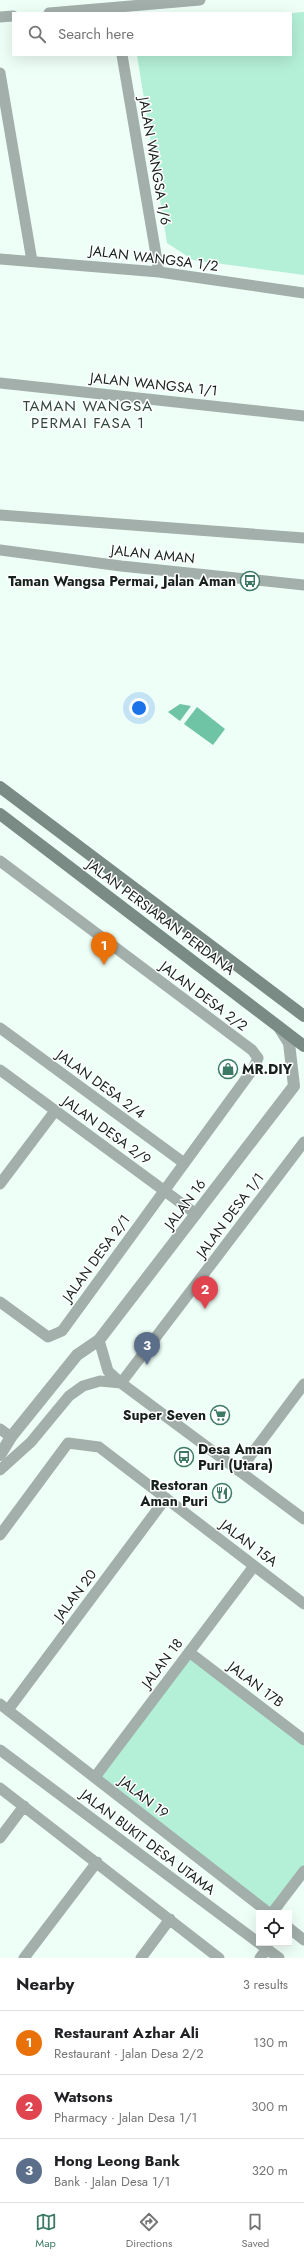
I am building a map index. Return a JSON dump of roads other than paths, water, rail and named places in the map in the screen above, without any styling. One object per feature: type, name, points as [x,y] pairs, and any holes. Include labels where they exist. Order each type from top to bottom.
[{"type":"main road","name":"JALAN PERSIARAN PERDANA","points":[[0,787],[304,1016]]},
{"type":"main road","name":"JALAN PERSIARAN PERDANA","points":[[0,814],[304,1046]]},
{"type":"street","points":[[82,12],[115,11],[200,0]]},
{"type":"street","points":[[0,17],[12,16]]},
{"type":"street","name":"JALAN WANGSA 1/6","points":[[122,56],[159,272]]},
{"type":"street","points":[[0,72],[32,261]]},
{"type":"street","name":"JALAN WANGSA 1/2","points":[[0,259],[159,272],[304,293]]},
{"type":"street","name":"JALAN WANGSA 1/1","points":[[0,383],[304,416]]},
{"type":"street","points":[[0,515],[304,538]]},
{"type":"street","name":"JALAN AMAN","points":[[0,550],[121,566],[304,585]]},
{"type":"street","name":"JALAN DESA 2/2","points":[[0,861],[252,1050],[258,1058],[253,1068],[164,1191]]},
{"type":"street","name":"JALAN 16","points":[[0,1455],[11,1437],[77,1355],[99,1340],[196,1214],[299,1085],[289,1043],[278,1025]]},
{"type":"street","name":"JALAN DESA 2/4","points":[[0,1028],[184,1163]]},
{"type":"street","name":"JALAN DESA 2/9","points":[[0,1070],[196,1214]]},
{"type":"street","points":[[0,1184],[55,1111]]},
{"type":"street","name":"JALAN DESA 1/1","points":[[121,1383],[304,1142]]},
{"type":"street","name":"JALAN DESA 2/1","points":[[0,1302],[48,1337],[62,1331],[164,1191]]},
{"type":"street","points":[[99,1340],[108,1371],[121,1383],[304,1519]]},
{"type":"street","points":[[0,1470],[31,1442],[70,1396],[83,1386],[100,1381],[121,1383]]},
{"type":"street","points":[[239,1471],[304,1384]]},
{"type":"street","points":[[0,1429],[11,1437]]},
{"type":"street","name":"JALAN 15A","points":[[0,1535],[68,1443],[99,1447],[304,1604]]},
{"type":"street","name":"JALAN 20","points":[[4,1707],[166,1498]]},
{"type":"street","name":"JALAN 18","points":[[95,1777],[254,1566]]},
{"type":"street","name":"JALAN 17B","points":[[189,1652],[304,1740]]},
{"type":"street","name":"JALAN 19","points":[[4,1707],[267,1910]]},
{"type":"street","name":"JALAN BUKIT DESA UTAMA","points":[[0,1750],[279,1958]]},
{"type":"street","points":[[0,1788],[220,1958]]},
{"type":"street","points":[[0,1838],[24,1806]]},
{"type":"street","points":[[24,1958],[97,1862]]},
{"type":"street","points":[[273,1910],[304,1871]]},
{"type":"street","points":[[141,1958],[170,1919]]},
{"type":"street","points":[[292,1930],[304,1940]]},
{"type":"street","points":[[260,1958],[267,1949]]},
{"type":"place","name":"Taman Wangsa Permai, Jalan Aman","points":[[250,581]]},
{"type":"place","name":"Restaurant Azhar Ali","points":[[104,965]]},
{"type":"place","name":"MR.DIY","points":[[228,1069]]},
{"type":"place","name":"Watsons","points":[[205,1309]]},
{"type":"place","name":"Hong Leong Bank","points":[[147,1365]]},
{"type":"place","name":"Super Seven","points":[[220,1415]]},
{"type":"place","name":"Desa Aman Puri (Utara)","points":[[184,1457]]},
{"type":"place","name":"Restoran Aman Puri","points":[[222,1493]]},
{"type":"district","name":"TAMAN WANGSA PERMAI FASA 1","points":[[88,414]]}]
